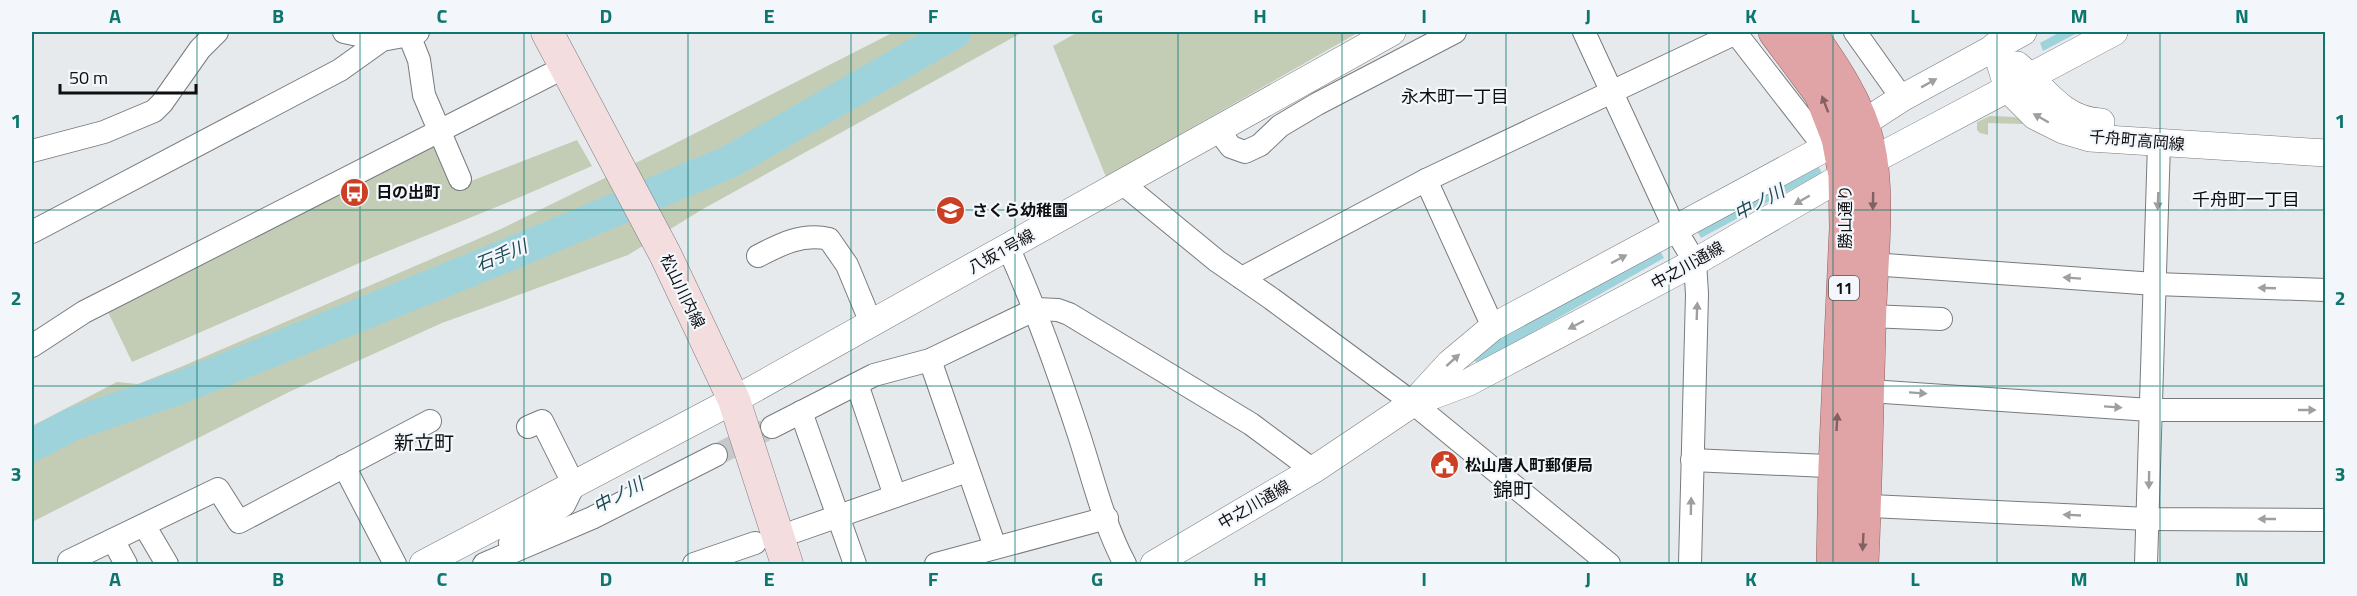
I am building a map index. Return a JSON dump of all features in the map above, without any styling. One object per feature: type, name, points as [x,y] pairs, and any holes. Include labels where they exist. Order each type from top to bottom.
[{"type":"highway","name":"勝山通り","points":[[1775,32],[1821,94],[1841,136]]},
{"type":"highway","name":"勝山通り","points":[[1809,32],[1839,74],[1841,136]]},
{"type":"highway","name":"勝山通り","points":[[1833,564],[1849,505],[1853,390],[1846,240],[1858,168],[1868,142],[1841,136]]},
{"type":"highway","name":"勝山通り","points":[[1853,390],[1870,316],[1873,190],[1858,168]]},
{"type":"highway","name":"勝山通り","points":[[1849,505],[1862,564]]},
{"type":"main road","name":"松山川内線","points":[[558,43],[601,135],[665,254],[734,400],[787,564]]},
{"type":"street","points":[[32,151],[104,132],[154,111],[200,49],[217,32]]},
{"type":"street","points":[[344,32],[382,40]]},
{"type":"street","name":"八坂1号線","points":[[423,564],[734,400],[1392,32]]},
{"type":"street","points":[[1218,130],[1231,147],[1245,152],[1260,145],[1280,126],[1317,104],[1455,32]]},
{"type":"street","points":[[1584,32],[1675,229],[1695,262],[1697,294],[1689,564]]},
{"type":"street","points":[[1242,278],[1426,180],[1735,32],[1841,136]]},
{"type":"street","points":[[1855,32],[1886,72],[1902,98]]},
{"type":"street","name":"中之川通線","points":[[1413,403],[1450,363],[1493,327],[1675,229],[1841,136],[1902,98],[2023,32]]},
{"type":"street","name":"中之川通線","points":[[1154,564],[1313,470],[1413,403],[1468,382],[1695,262],[1858,168],[1961,112],[2115,32]]},
{"type":"street","points":[[32,232],[340,70],[382,40],[413,33],[424,95],[460,179]]},
{"type":"street","points":[[32,346],[84,312],[438,131],[558,43]]},
{"type":"street","points":[[1995,46],[2019,83]]},
{"type":"street","name":"千舟町高岡線","points":[[2019,83],[2035,116],[2063,130],[2090,138],[2160,134],[2325,136]]},
{"type":"street","points":[[2146,564],[2160,134]]},
{"type":"street","name":"千舟町高岡線","points":[[2160,134],[2325,153]]},
{"type":"street","points":[[1426,180],[1493,327]]},
{"type":"street","points":[[1122,183],[1217,261],[1413,403],[1609,564]]},
{"type":"street","points":[[758,256],[786,241],[810,237],[829,239],[847,265],[871,323]]},
{"type":"street","points":[[1008,247],[1036,309],[1107,518],[1125,564]]},
{"type":"street","points":[[1871,264],[2156,284],[2325,290]]},
{"type":"street","points":[[772,427],[874,375],[930,360],[1036,309],[1058,310],[1070,314],[1251,424],[1313,470]]},
{"type":"street","points":[[1870,316],[1941,319]]},
{"type":"street","points":[[930,360],[994,547]]},
{"type":"street","points":[[857,384],[895,496]]},
{"type":"street","points":[[1853,390],[2150,410],[2325,410]]},
{"type":"street","points":[[801,412],[855,564]]},
{"type":"street","points":[[75,561],[218,489],[239,522],[430,421]]},
{"type":"street","points":[[482,564],[564,505],[574,485],[542,421],[528,427]]},
{"type":"street","points":[[482,564],[592,518],[716,455]]},
{"type":"street","points":[[1692,460],[1850,467]]},
{"type":"street","points":[[344,466],[395,564]]},
{"type":"street","points":[[796,531],[967,471]]},
{"type":"street","points":[[1849,505],[2148,519],[2325,520]]},
{"type":"street","points":[[936,564],[1107,518]]},
{"type":"street","points":[[144,525],[167,564]]},
{"type":"street","points":[[113,540],[126,564]]},
{"type":"street","points":[[694,564],[755,543]]},
{"type":"green space","points":[[894,32],[1023,32],[703,209],[628,255],[442,323],[289,392],[32,522],[32,426],[117,382],[138,384],[501,229]]},
{"type":"green space","points":[[1078,32],[1359,32],[1106,177],[1053,46]]},
{"type":"green space","points":[[1990,116],[2014,117],[2023,120],[2024,124],[1988,123],[1988,135],[1980,133],[1977,130],[1977,122]]},
{"type":"green space","points":[[577,140],[592,166],[371,258],[132,362],[107,310],[440,141],[458,186]]},
{"type":"water","points":[[2060,32],[2079,32],[2043,51],[2040,43]]},
{"type":"water","name":"中ノ川","points":[[1817,164],[1822,173],[1701,238],[1696,229]]},
{"type":"water","points":[[1659,249],[1664,258],[1477,364],[1472,355]]},
{"type":"waterway","name":"石手川","points":[[32,445],[75,423],[179,388],[498,259],[729,162],[955,32]]},
{"type":"tunnel","points":[[716,455],[772,427]]},
{"type":"place","name":"日の出町","points":[[355,192]]},
{"type":"place","name":"さくら幼稚園","points":[[951,210]]},
{"type":"place","name":"松山唐人町郵便局","points":[[1444,465]]},
{"type":"district","name":"永木町一丁目","points":[[1455,96]]},
{"type":"district","name":"千舟町一丁目","points":[[2246,199]]},
{"type":"district","name":"新立町","points":[[424,442]]},
{"type":"district","name":"錦町","points":[[1513,489]]}]
